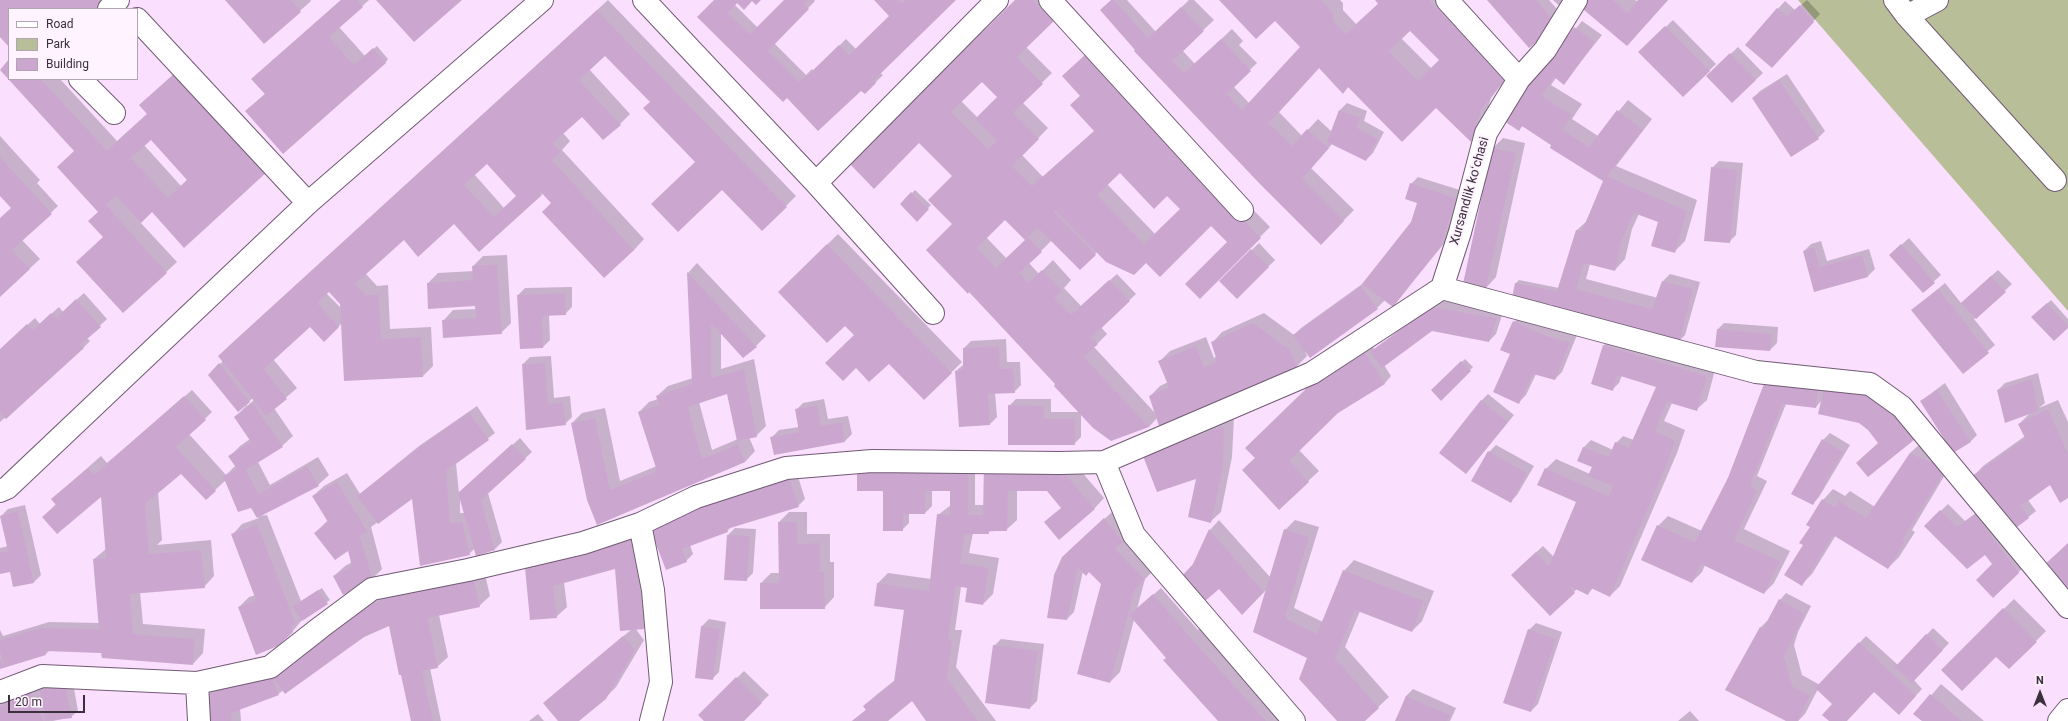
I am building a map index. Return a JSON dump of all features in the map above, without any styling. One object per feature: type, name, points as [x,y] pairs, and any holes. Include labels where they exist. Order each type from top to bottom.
[{"type":"street","points":[[110,8],[118,0],[127,8]]},
{"type":"street","points":[[0,491],[7,488],[308,203],[542,0]]},
{"type":"street","points":[[644,0],[816,183],[933,313]]},
{"type":"street","points":[[816,183],[997,0]]},
{"type":"street","points":[[1050,0],[1242,210]]},
{"type":"street","points":[[1447,0],[1519,79]]},
{"type":"street","name":"Xursandlik koʻchasi","points":[[1442,288],[1460,232],[1486,133],[1519,79],[1545,50],[1576,0]]},
{"type":"street","points":[[1937,0],[1901,8],[2055,180]]},
{"type":"street","points":[[138,20],[308,203]]},
{"type":"street","points":[[81,80],[114,113]]},
{"type":"street","points":[[0,692],[42,676],[197,684],[270,667],[372,589],[468,570],[583,543],[640,524],[696,497],[786,468],[872,461],[1104,462],[1312,373],[1442,288],[1756,372],[1870,384],[1902,407],[2068,608]]},
{"type":"street","points":[[1104,462],[1134,535],[1294,721]]},
{"type":"street","points":[[640,524],[653,590],[661,682],[652,721]]},
{"type":"street","points":[[197,684],[199,721]]},
{"type":"street","points":[[2058,721],[2068,710]]},
{"type":"green space","points":[[1798,0],[2068,0],[2068,311]]},
{"type":"building","points":[[0,0],[110,0],[101,8],[8,8],[8,46],[0,37]]},
{"type":"building","points":[[225,0],[291,0],[301,12],[264,44]]},
{"type":"building","points":[[341,0],[357,0],[363,7],[329,37],[354,65],[373,48],[386,63],[283,154],[245,111],[265,94],[251,79]]},
{"type":"building","points":[[376,0],[462,0],[414,42]]},
{"type":"building","points":[[714,0],[761,0],[756,5],[752,1],[744,10],[737,3],[728,13],[750,34],[784,0],[809,0],[804,4],[809,9],[768,51],[799,82],[839,45],[849,55],[889,16],[874,0],[898,0],[902,3],[905,0],[956,0],[874,80],[876,83],[865,94],[861,91],[818,131],[787,98],[783,102],[697,17]]},
{"type":"building","points":[[1015,0],[1033,0],[1054,21],[1017,57],[1043,84],[1013,113],[1039,139],[1012,166],[1032,186],[1094,131],[1070,105],[1080,96],[1062,76],[1086,54],[1216,193],[1261,238],[1200,299],[1185,284],[1227,242],[1211,226],[1160,277],[1146,263],[1134,275],[1106,262],[1055,210],[1054,212],[1096,255],[1080,270],[1038,228],[1028,237],[1042,252],[1019,273],[1028,283],[1042,270],[1062,291],[1054,298],[1071,315],[1109,280],[1130,301],[1091,338],[1098,344],[1084,357],[1149,427],[1111,441],[1093,428],[1054,386],[1055,384],[969,292],[968,294],[926,250],[952,224],[928,200],[952,176],[919,143],[874,189],[849,163]],"holes":[[[982,82],[997,97],[975,119],[997,141],[988,149],[951,112]],[[1120,173],[1154,209],[1167,196],[1180,209],[1144,244],[1097,195]],[[1005,220],[1025,240],[996,268],[977,248]]]},
{"type":"building","points":[[1111,0],[1114,0],[1148,38],[1181,7],[1204,31],[1173,61],[1184,73],[1221,39],[1251,71],[1227,94],[1242,110],[1300,47],[1275,21],[1256,39],[1219,0],[1321,0],[1333,13],[1333,21],[1346,34],[1378,4],[1375,0],[1429,0],[1506,78],[1481,110],[1471,142],[1436,108],[1402,142],[1348,87],[1343,94],[1319,68],[1269,123],[1292,146],[1307,129],[1329,148],[1302,179],[1344,221],[1321,245],[1259,183],[1134,51],[1135,50],[1100,10]],"holes":[[[1410,31],[1439,60],[1418,81],[1389,51]]]},
{"type":"building","points":[[1487,0],[1536,0],[1557,24],[1529,48]]},
{"type":"building","points":[[1581,0],[1613,0],[1627,13],[1638,0],[1668,0],[1627,46],[1578,5]]},
{"type":"building","points":[[1800,5],[1814,22],[1772,68],[1745,45],[1777,8],[1787,16]]},
{"type":"building","points":[[597,10],[787,207],[762,231],[722,190],[678,232],[651,204],[695,162],[643,108],[650,102],[605,56],[579,80],[621,125],[603,140],[582,117],[553,143],[561,152],[552,160],[634,250],[604,278],[542,212],[551,203],[537,188],[542,195],[479,252],[454,224],[418,257],[404,240],[355,284],[366,295],[379,295],[381,339],[421,337],[423,377],[344,381],[340,304],[329,292],[317,303],[339,327],[324,342],[310,327],[264,369],[287,399],[266,416],[218,356]],"holes":[[[487,164],[516,196],[494,217],[464,185]]]},
{"type":"building","points":[[1665,26],[1710,71],[1683,97],[1638,52]]},
{"type":"building","points":[[1574,27],[1595,42],[1564,85],[1554,77],[1542,96],[1572,115],[1563,130],[1589,147],[1617,110],[1643,130],[1607,176],[1687,211],[1675,253],[1651,246],[1658,222],[1634,213],[1622,240],[1615,271],[1584,263],[1576,289],[1652,309],[1662,281],[1693,289],[1679,343],[1551,309],[1553,305],[1512,298],[1515,283],[1557,291],[1576,230],[1582,231],[1603,181],[1550,148],[1551,145],[1522,126],[1519,131],[1501,119],[1536,64],[1543,69]]},
{"type":"building","points":[[1730,53],[1756,80],[1732,103],[1706,76]]},
{"type":"building","points":[[8,60],[8,79],[0,70]]},
{"type":"building","points":[[176,72],[268,171],[184,248],[152,212],[141,223],[116,196],[106,205],[167,273],[123,313],[76,262],[103,237],[88,221],[98,212],[57,167],[74,151],[9,80],[42,80],[107,151],[147,114],[139,105]],"holes":[[[151,140],[187,180],[168,198],[131,158]]]},
{"type":"building","points":[[1779,80],[1819,139],[1791,157],[1752,98]]},
{"type":"building","points":[[1339,110],[1361,118],[1357,128],[1378,139],[1366,161],[1327,142]]},
{"type":"building","points":[[1492,148],[1516,153],[1486,289],[1463,284]]},
{"type":"building","points":[[0,157],[52,214],[12,250],[30,269],[0,297],[0,218],[11,208],[0,196]]},
{"type":"building","points":[[1711,167],[1737,170],[1730,243],[1704,241]]},
{"type":"building","points":[[1410,183],[1456,198],[1441,246],[1393,307],[1362,284],[1411,222],[1417,203],[1405,199]]},
{"type":"building","points":[[911,192],[929,209],[917,222],[900,204]]},
{"type":"building","points":[[827,244],[952,373],[924,400],[889,364],[869,382],[856,368],[843,381],[825,363],[854,335],[845,326],[827,343],[778,292]]},
{"type":"building","points":[[1901,244],[1935,283],[1923,293],[1889,255]]},
{"type":"building","points":[[1814,247],[1820,267],[1862,255],[1868,277],[1814,292],[1803,251]]},
{"type":"building","points":[[1251,249],[1269,267],[1237,299],[1219,281]]},
{"type":"building","points":[[497,264],[502,334],[443,338],[442,320],[476,318],[475,306],[428,309],[427,283],[473,280],[472,266]]},
{"type":"building","points":[[687,272],[757,347],[743,358],[711,323],[711,378],[744,369],[757,437],[737,441],[727,394],[688,407],[702,459],[738,444],[745,462],[597,525],[587,500],[571,423],[595,418],[610,490],[657,471],[638,412],[659,405],[656,396],[692,384]]},
{"type":"building","points":[[1991,276],[2006,292],[1976,319],[1961,303]]},
{"type":"building","points":[[1361,286],[1378,309],[1310,358],[1293,335]]},
{"type":"building","points":[[1938,289],[1989,353],[1963,374],[1911,310]]},
{"type":"building","points":[[565,293],[566,315],[542,316],[543,348],[520,349],[517,295]]},
{"type":"building","points":[[76,299],[101,327],[80,345],[84,348],[6,419],[0,413],[0,349],[27,324],[33,330],[51,313],[56,318]]},
{"type":"building","points":[[2047,303],[2068,325],[2068,328],[2054,341],[2031,317]]},
{"type":"building","points":[[1432,307],[1497,318],[1489,342],[1432,331],[1382,368],[1370,352]]},
{"type":"building","points":[[1513,321],[1549,337],[1570,342],[1555,380],[1533,374],[1519,404],[1493,392],[1510,354],[1500,350]]},
{"type":"building","points":[[1253,323],[1290,350],[1297,367],[1160,429],[1149,396],[1169,387],[1158,361],[1196,346],[1204,367],[1217,361],[1211,342]]},
{"type":"building","points":[[1717,329],[1772,334],[1770,351],[1715,347]]},
{"type":"building","points":[[1603,345],[1707,376],[1697,411],[1667,402],[1655,431],[1675,440],[1667,464],[1610,597],[1591,588],[1588,595],[1569,586],[1575,593],[1550,616],[1511,575],[1536,552],[1549,566],[1576,502],[1537,485],[1545,468],[1608,496],[1613,486],[1588,476],[1592,467],[1577,461],[1583,447],[1609,457],[1615,442],[1629,448],[1656,387],[1617,375],[1613,391],[1591,384]]},
{"type":"building","points":[[999,346],[1000,369],[1013,368],[1015,393],[988,394],[990,425],[959,427],[955,371],[963,370],[963,348]]},
{"type":"building","points":[[1365,353],[1385,384],[1338,413],[1289,461],[1309,482],[1279,510],[1242,470],[1255,458],[1245,448],[1310,385],[1325,379]]},
{"type":"building","points":[[1461,361],[1471,371],[1441,401],[1431,390]]},
{"type":"building","points":[[219,363],[250,402],[238,412],[208,375]]},
{"type":"building","points":[[545,363],[548,404],[563,402],[566,425],[526,430],[522,364]]},
{"type":"building","points":[[1767,376],[1819,381],[1816,408],[1782,404],[1750,486],[1757,491],[1734,540],[1780,561],[1764,594],[1701,564],[1692,583],[1641,560],[1657,525],[1695,542],[1728,478]]},
{"type":"building","points":[[2032,379],[2038,411],[2005,423],[1997,390]]},
{"type":"building","points":[[1825,384],[1879,396],[1919,436],[1868,477],[1856,463],[1878,443],[1868,430],[1859,423],[1818,414]]},
{"type":"building","points":[[1937,390],[1971,442],[1953,453],[1920,401]]},
{"type":"building","points":[[184,396],[206,420],[176,447],[216,491],[206,500],[181,474],[145,504],[149,554],[201,550],[205,588],[130,594],[133,634],[195,639],[193,665],[102,658],[101,653],[45,651],[46,655],[0,669],[0,659],[4,666],[0,652],[0,640],[41,628],[99,629],[93,559],[106,558],[101,497],[57,534],[42,517],[56,505],[51,499],[88,468],[94,475]]},
{"type":"building","points":[[1481,400],[1508,422],[1466,474],[1439,453]]},
{"type":"building","points":[[253,403],[283,447],[246,470],[259,494],[307,466],[319,486],[257,518],[251,508],[238,512],[223,476],[237,469],[228,456],[251,442],[234,417]]},
{"type":"building","points":[[817,405],[821,426],[842,422],[845,442],[774,455],[770,437],[799,432],[795,409]]},
{"type":"building","points":[[1008,405],[1044,406],[1044,419],[1075,419],[1075,445],[1008,445]]},
{"type":"building","points":[[2048,409],[2068,454],[2068,498],[2060,503],[2050,485],[2021,506],[2029,518],[2012,531],[1972,476],[2025,438],[2018,424]]},
{"type":"building","points":[[469,412],[489,440],[446,471],[450,523],[462,522],[470,555],[420,566],[412,499],[378,524],[357,496],[409,455]]},
{"type":"building","points":[[1224,426],[1223,468],[1211,523],[1188,517],[1196,479],[1157,492],[1143,456]]},
{"type":"building","points":[[1822,439],[1843,452],[1813,505],[1791,494]]},
{"type":"building","points":[[512,444],[526,459],[481,500],[495,550],[476,556],[458,493]]},
{"type":"building","points":[[1488,451],[1527,473],[1511,503],[1471,481]]},
{"type":"building","points":[[1910,453],[1946,469],[1902,540],[1905,542],[1888,569],[1833,535],[1802,586],[1784,575],[1803,545],[1799,543],[1810,527],[1806,525],[1822,499],[1835,507],[1839,501],[1866,518]]},
{"type":"building","points":[[857,465],[968,465],[968,515],[983,515],[984,465],[1059,467],[1095,509],[1059,540],[1044,522],[1061,508],[1047,491],[1008,491],[1007,531],[989,531],[989,534],[965,534],[960,563],[989,568],[983,605],[965,602],[967,588],[956,586],[948,640],[952,640],[947,678],[978,721],[926,721],[912,701],[887,721],[852,721],[866,710],[863,706],[894,682],[904,610],[874,606],[877,583],[929,591],[937,514],[950,515],[950,491],[925,491],[925,514],[903,514],[903,531],[883,531],[883,491],[857,491]]},
{"type":"building","points":[[788,473],[799,507],[727,529],[728,532],[682,549],[687,562],[666,570],[649,526]]},
{"type":"building","points":[[337,482],[367,531],[360,536],[373,580],[343,595],[333,576],[352,566],[348,551],[335,560],[314,533],[328,522],[312,496]]},
{"type":"building","points":[[1940,510],[1957,527],[1975,514],[2019,573],[1993,598],[1976,580],[1992,564],[1985,555],[1967,569],[1924,526]]},
{"type":"building","points":[[18,511],[34,583],[13,587],[10,572],[0,574],[0,553],[8,551],[0,516]]},
{"type":"building","points":[[1104,518],[1123,542],[1115,549],[1145,580],[1135,589],[1110,683],[1077,674],[1101,584],[1089,572],[1086,576],[1078,568],[1067,620],[1047,618],[1054,575],[1062,557]]},
{"type":"building","points":[[778,522],[797,522],[797,544],[820,543],[820,572],[824,572],[825,609],[760,609],[760,583],[779,583]]},
{"type":"building","points":[[257,524],[296,624],[291,626],[293,632],[278,646],[256,655],[238,607],[256,600],[231,534]]},
{"type":"building","points":[[1209,529],[1264,592],[1242,615],[1219,589],[1204,602],[1182,576],[1193,564]]},
{"type":"building","points":[[1284,529],[1309,537],[1285,618],[1317,634],[1343,570],[1424,601],[1412,632],[1355,610],[1335,658],[1379,708],[1365,721],[1337,721],[1299,679],[1307,658],[1253,632]]},
{"type":"building","points":[[727,535],[750,536],[747,581],[724,580]]},
{"type":"building","points":[[635,537],[644,629],[620,631],[615,569],[553,586],[557,618],[530,620],[525,568]]},
{"type":"building","points":[[2068,543],[2068,593],[2041,568]]},
{"type":"building","points":[[474,580],[480,607],[428,618],[438,668],[422,671],[433,721],[411,721],[401,675],[399,675],[389,626],[364,637],[285,694],[271,675],[351,614],[384,599]]},
{"type":"building","points":[[318,590],[328,604],[302,621],[292,607]]},
{"type":"building","points":[[1153,594],[1266,721],[1218,721],[1163,660],[1166,658],[1129,615]]},
{"type":"building","points":[[1779,599],[1805,614],[1784,656],[1792,686],[1810,695],[1798,721],[1786,721],[1725,690],[1760,627],[1763,629]]},
{"type":"building","points":[[2003,608],[2037,642],[2009,669],[1996,657],[1962,691],[1941,670]]},
{"type":"building","points":[[701,626],[720,629],[713,680],[695,678]]},
{"type":"building","points":[[1528,629],[1556,639],[1531,712],[1503,703]]},
{"type":"building","points":[[1926,634],[1943,650],[1912,683],[1895,667]]},
{"type":"building","points":[[623,636],[635,650],[606,699],[579,721],[558,721],[543,703]]},
{"type":"building","points":[[1859,642],[1916,696],[1899,715],[1874,692],[1847,721],[1829,721],[1822,715],[1832,704],[1815,688]]},
{"type":"building","points":[[993,645],[1038,651],[1030,709],[985,703]]},
{"type":"building","points":[[270,672],[279,695],[231,713],[231,721],[204,721],[203,696]]},
{"type":"building","points":[[736,677],[762,703],[744,721],[704,721],[698,715]]},
{"type":"building","points":[[65,683],[72,718],[45,721],[39,688]]},
{"type":"building","points":[[30,692],[44,721],[0,721],[0,706]]},
{"type":"building","points":[[1930,694],[1962,721],[1922,721],[1913,714]]},
{"type":"building","points":[[1406,696],[1450,715],[1447,721],[1395,721]]}]
